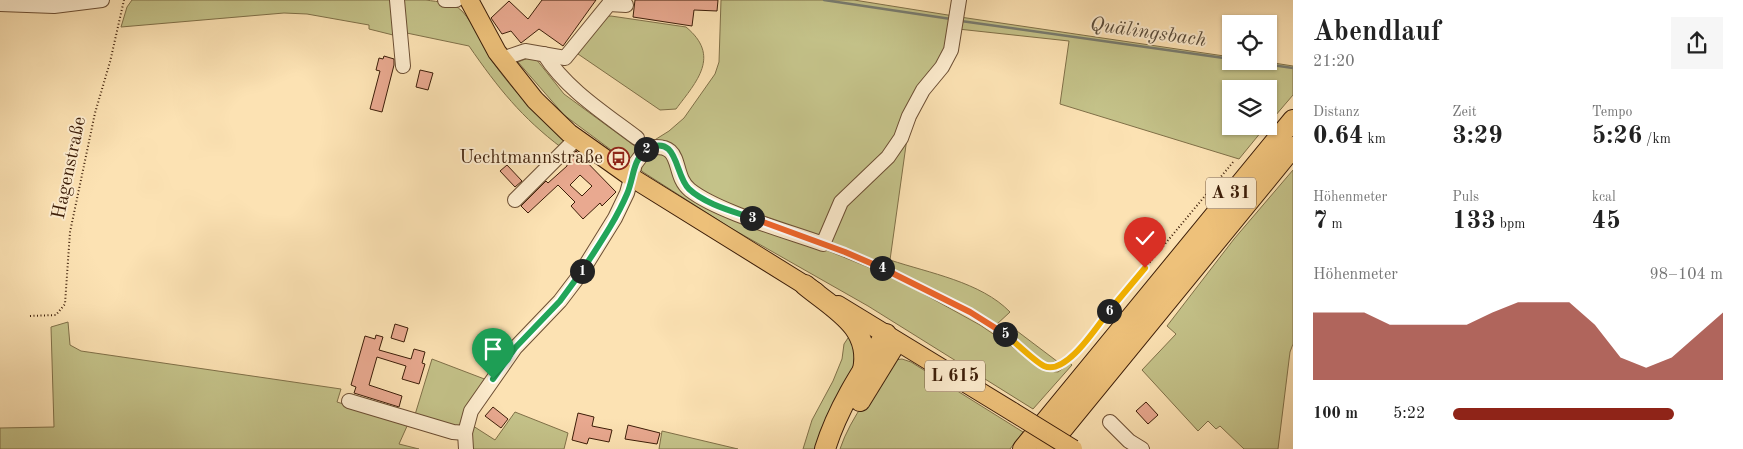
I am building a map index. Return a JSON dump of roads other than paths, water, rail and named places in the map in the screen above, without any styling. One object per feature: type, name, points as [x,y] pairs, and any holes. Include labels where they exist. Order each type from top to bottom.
[{"type":"highway","name":"A 31","points":[[1023,449],[1293,120]]},
{"type":"highway","name":"A 31","points":[[1046,449],[1293,148]]},
{"type":"highway","points":[[805,285],[854,326],[864,346],[863,370]]},
{"type":"highway","points":[[825,449],[832,428],[863,370],[891,337]]},
{"type":"highway","points":[[836,449],[842,432],[891,337]]},
{"type":"highway","points":[[1054,449],[1064,425]]},
{"type":"main road","name":"L 615","points":[[469,0],[502,59],[535,100],[577,138],[631,177],[1073,449]]},
{"type":"street","points":[[0,4],[54,6],[102,0]]},
{"type":"street","points":[[397,0],[403,66]]},
{"type":"street","points":[[445,0],[456,0]]},
{"type":"street","points":[[502,59],[524,50],[564,58],[609,4],[626,5]]},
{"type":"street","points":[[466,449],[465,433],[471,411],[515,348],[560,301],[579,276],[615,218],[628,192],[631,177],[640,155],[647,148],[656,146],[667,148],[675,154],[680,176],[690,190],[719,206],[823,244],[841,202],[888,157],[901,138],[909,116],[923,90],[942,67],[951,50],[958,6]]},
{"type":"street","points":[[544,54],[552,67],[589,102],[637,138]]},
{"type":"street","points":[[515,200],[577,138]]},
{"type":"street","points":[[349,402],[452,432],[465,433]]},
{"type":"street","points":[[1110,422],[1130,441],[1142,449]]},
{"type":"waterway","name":"Quälingsbach","points":[[824,0],[951,19]]},
{"type":"waterway","name":"Quälingsbach","points":[[961,21],[1222,58]]},
{"type":"waterway","name":"Quälingsbach","points":[[1277,66],[1293,68]]},
{"type":"place","name":"Uechtmannstraße","points":[[619,158]]}]
